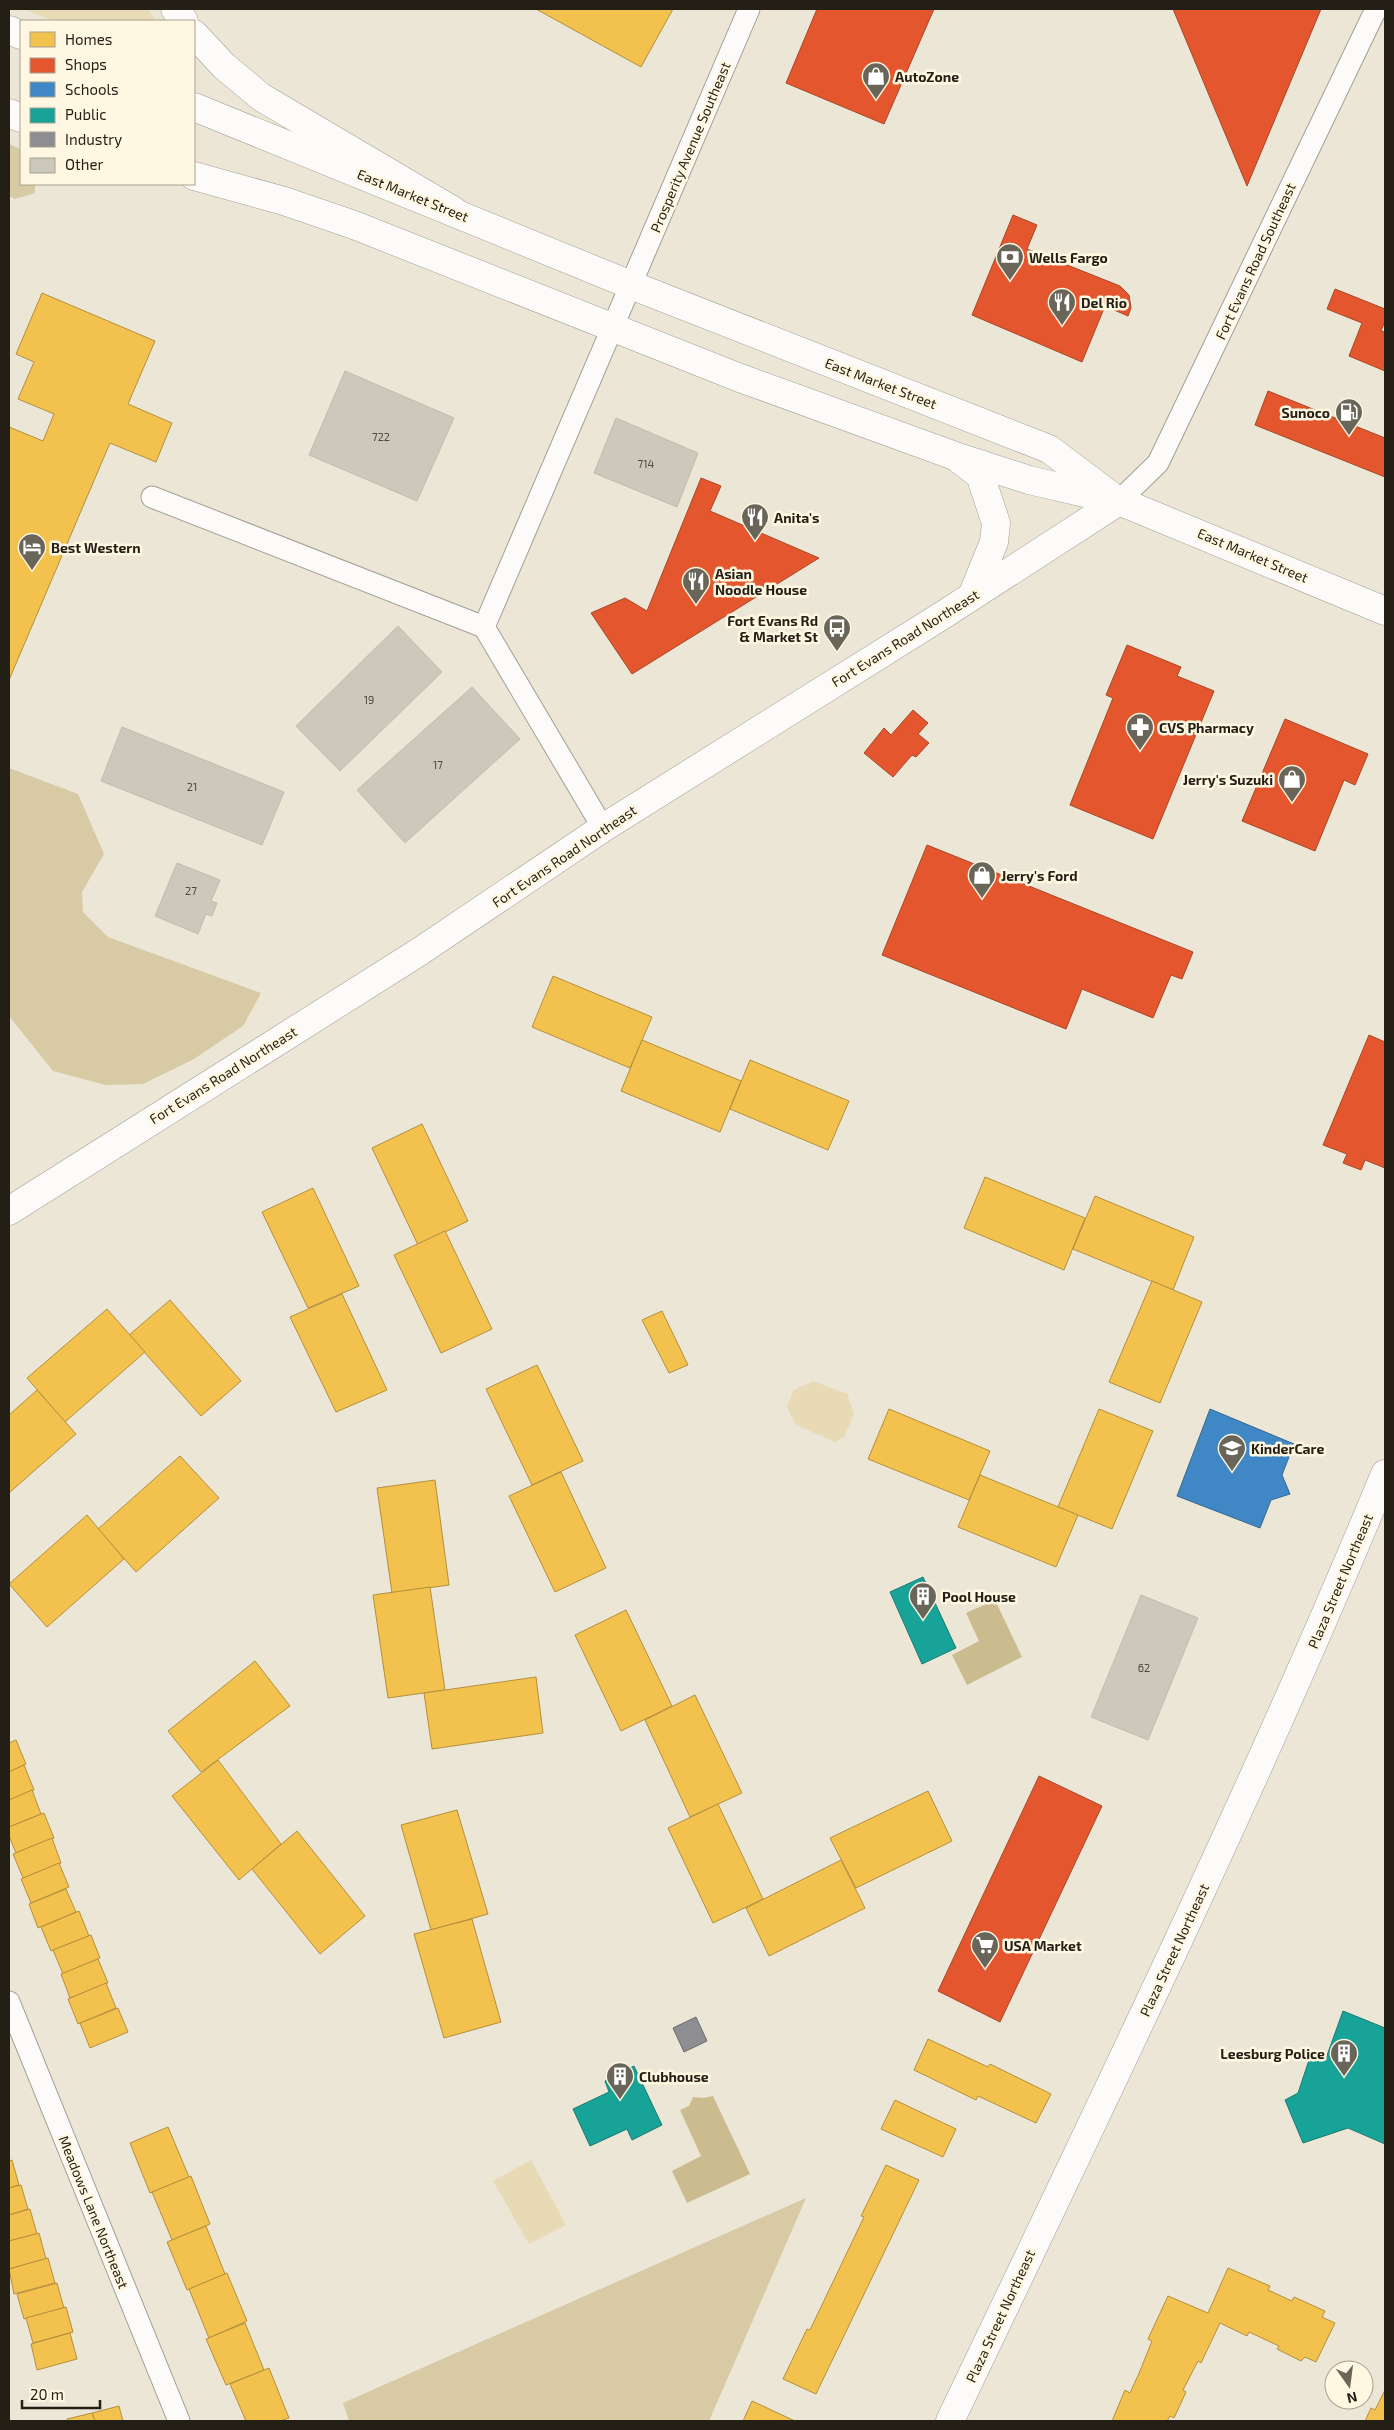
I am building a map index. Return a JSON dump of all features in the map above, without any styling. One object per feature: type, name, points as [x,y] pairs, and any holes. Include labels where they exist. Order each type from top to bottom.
[{"type":"main road","points":[[175,9],[183,20]]},
{"type":"main road","points":[[195,35],[224,66],[261,97],[454,211]]},
{"type":"main road","name":"East Market Street","points":[[195,107],[454,211],[631,285],[1049,449],[1119,501]]},
{"type":"main road","name":"East Market Street","points":[[195,176],[284,201],[354,225],[740,378],[955,456],[1029,480],[1119,501],[1385,611]]},
{"type":"main road","points":[[955,456],[980,475],[996,523],[994,542],[972,596]]},
{"type":"main road","name":"Fort Evans Road Northeast","points":[[9,1211],[419,952],[603,828],[972,596],[1119,501]]},
{"type":"main road","name":"Plaza Street Northeast","points":[[950,2421],[1087,2138],[1232,1827],[1299,1678],[1385,1474]]},
{"type":"street","name":"Prosperity Avenue Southeast","points":[[631,285],[749,9]]},
{"type":"street","name":"Fort Evans Road Southeast","points":[[1119,501],[1158,463],[1376,9]]},
{"type":"street","points":[[484,627],[631,285]]},
{"type":"street","points":[[152,497],[484,627],[603,828]]},
{"type":"street","name":"Meadows Lane Northeast","points":[[9,2002],[179,2421]]},
{"type":"shaded area","points":[[23,9],[148,9],[155,20],[51,20]]},
{"type":"shaded area","points":[[9,144],[20,149],[20,185],[35,185],[35,193],[15,199],[9,196]]},
{"type":"shaded area","points":[[9,768],[78,794],[104,854],[82,892],[83,912],[108,937],[261,993],[243,1026],[194,1059],[143,1084],[106,1085],[53,1071],[9,1016]]},
{"type":"shaded area","points":[[813,1381],[847,1394],[854,1414],[844,1437],[835,1442],[796,1425],[787,1407],[794,1390]]},
{"type":"shaded area","points":[[995,1600],[1022,1657],[967,1685],[952,1655],[979,1641],[966,1613]]},
{"type":"shaded area","points":[[713,2096],[750,2174],[687,2203],[672,2171],[701,2156],[680,2110],[689,2106],[693,2097]]},
{"type":"shaded area","points":[[531,2160],[566,2225],[529,2244],[493,2181]]},
{"type":"shaded area","points":[[806,2198],[709,2421],[349,2421],[343,2403]]},
{"type":"building: Homes","points":[[536,9],[673,9],[641,67]]},
{"type":"building: Homes","name":"Best Western","points":[[42,293],[155,341],[128,404],[172,423],[156,462],[110,443],[9,680],[9,427],[43,441],[54,414],[18,399],[34,362],[16,354]]},
{"type":"building: Homes","points":[[553,976],[652,1017],[630,1068],[532,1027]]},
{"type":"building: Homes","points":[[642,1040],[741,1081],[720,1132],[621,1091]]},
{"type":"building: Homes","points":[[750,1060],[849,1101],[828,1150],[730,1109]]},
{"type":"building: Homes","points":[[422,1124],[468,1221],[418,1245],[372,1148]]},
{"type":"building: Homes","points":[[985,1177],[1085,1218],[1064,1270],[964,1228]]},
{"type":"building: Homes","points":[[313,1188],[359,1286],[308,1308],[262,1212]]},
{"type":"building: Homes","points":[[1095,1196],[1194,1237],[1173,1290],[1073,1249]]},
{"type":"building: Homes","points":[[445,1231],[492,1329],[441,1353],[394,1255]]},
{"type":"building: Homes","points":[[1152,1281],[1202,1302],[1160,1403],[1109,1382]]},
{"type":"building: Homes","points":[[342,1294],[387,1390],[336,1412],[290,1317]]},
{"type":"building: Homes","points":[[170,1300],[241,1381],[201,1416],[129,1335]]},
{"type":"building: Homes","points":[[107,1309],[145,1352],[65,1422],[27,1378]]},
{"type":"building: Homes","points":[[662,1311],[688,1365],[669,1373],[642,1320]]},
{"type":"building: Homes","points":[[537,1365],[583,1461],[532,1485],[486,1389]]},
{"type":"building: Homes","points":[[37,1390],[76,1434],[9,1493],[9,1415]]},
{"type":"building: Homes","points":[[889,1409],[990,1451],[969,1500],[868,1459]]},
{"type":"building: Homes","points":[[1099,1409],[1153,1431],[1112,1529],[1058,1507]]},
{"type":"building: Homes","points":[[180,1456],[219,1498],[136,1572],[98,1529]]},
{"type":"building: Homes","points":[[561,1472],[606,1568],[555,1592],[509,1496]]},
{"type":"building: Homes","points":[[980,1475],[1078,1515],[1056,1567],[958,1527]]},
{"type":"building: Homes","points":[[435,1480],[449,1585],[392,1593],[377,1488]]},
{"type":"building: Homes","points":[[87,1515],[124,1559],[47,1627],[9,1584]]},
{"type":"building: Homes","points":[[430,1587],[445,1690],[388,1698],[373,1595]]},
{"type":"building: Homes","points":[[626,1610],[672,1706],[621,1731],[575,1635]]},
{"type":"building: Homes","points":[[255,1661],[290,1706],[201,1772],[168,1731]]},
{"type":"building: Homes","points":[[536,1677],[543,1733],[432,1749],[424,1693]]},
{"type":"building: Homes","points":[[695,1695],[742,1793],[690,1817],[645,1720]]},
{"type":"building: Homes","points":[[16,1740],[26,1764],[9,1772],[9,1743]]},
{"type":"building: Homes","points":[[218,1760],[281,1844],[239,1880],[172,1796]]},
{"type":"building: Homes","points":[[24,1765],[34,1790],[9,1800],[9,1772]]},
{"type":"building: Homes","points":[[32,1790],[41,1814],[9,1827],[9,1800]]},
{"type":"building: Homes","points":[[928,1791],[952,1841],[856,1888],[830,1838]]},
{"type":"building: Homes","points":[[718,1804],[763,1899],[713,1923],[668,1828]]},
{"type":"building: Homes","points":[[457,1810],[488,1914],[431,1930],[401,1825]]},
{"type":"building: Homes","points":[[44,1813],[54,1838],[16,1853],[9,1836],[9,1827]]},
{"type":"building: Homes","points":[[297,1831],[365,1916],[320,1954],[252,1869]]},
{"type":"building: Homes","points":[[52,1838],[61,1863],[23,1878],[13,1854]]},
{"type":"building: Homes","points":[[841,1860],[865,1908],[769,1956],[746,1908]]},
{"type":"building: Homes","points":[[59,1863],[69,1887],[31,1903],[21,1879]]},
{"type":"building: Homes","points":[[66,1889],[76,1912],[38,1928],[29,1904]]},
{"type":"building: Homes","points":[[79,1911],[89,1936],[51,1951],[41,1927]]},
{"type":"building: Homes","points":[[472,1919],[501,2022],[444,2038],[414,1934]]},
{"type":"building: Homes","points":[[91,1935],[100,1958],[63,1974],[53,1950]]},
{"type":"building: Homes","points":[[98,1959],[108,1983],[70,1998],[61,1974]]},
{"type":"building: Homes","points":[[106,1983],[116,2008],[78,2024],[68,1999]]},
{"type":"building: Homes","points":[[118,2008],[128,2032],[90,2048],[80,2023]]},
{"type":"building: Homes","points":[[928,2039],[988,2067],[990,2064],[1051,2094],[1036,2123],[978,2096],[976,2100],[914,2070]]},
{"type":"building: Homes","points":[[895,2100],[956,2129],[943,2157],[881,2129]]},
{"type":"building: Homes","points":[[168,2127],[189,2177],[150,2193],[130,2143]]},
{"type":"building: Homes","points":[[12,2160],[19,2185],[9,2188],[9,2161]]},
{"type":"building: Homes","points":[[886,2165],[919,2180],[816,2394],[783,2379],[807,2329],[810,2330],[864,2217],[861,2216]]},
{"type":"building: Homes","points":[[191,2176],[210,2224],[172,2240],[152,2192]]},
{"type":"building: Homes","points":[[21,2185],[28,2209],[9,2215],[9,2188]]},
{"type":"building: Homes","points":[[30,2209],[37,2234],[9,2241],[9,2215]]},
{"type":"building: Homes","points":[[206,2226],[225,2274],[187,2290],[167,2242]]},
{"type":"building: Homes","points":[[39,2233],[46,2259],[9,2269],[9,2241]]},
{"type":"building: Homes","points":[[48,2258],[55,2283],[14,2294],[9,2269]]},
{"type":"building: Homes","points":[[1228,2268],[1270,2286],[1268,2290],[1292,2301],[1294,2297],[1325,2311],[1322,2317],[1335,2323],[1316,2362],[1305,2357],[1301,2361],[1277,2349],[1279,2346],[1249,2332],[1247,2336],[1220,2323],[1201,2363],[1198,2361],[1183,2390],[1186,2392],[1174,2418],[1170,2416],[1167,2421],[1112,2421],[1125,2390],[1130,2393],[1140,2371],[1152,2341],[1148,2339],[1168,2296],[1208,2313]]},
{"type":"building: Homes","points":[[227,2273],[247,2321],[209,2338],[189,2289]]},
{"type":"building: Homes","points":[[57,2283],[64,2308],[24,2319],[17,2294]]},
{"type":"building: Homes","points":[[66,2307],[73,2332],[33,2343],[26,2318]]},
{"type":"building: Homes","points":[[245,2323],[264,2370],[226,2385],[206,2339]]},
{"type":"building: Homes","points":[[70,2333],[77,2359],[37,2370],[31,2344]]},
{"type":"building: Homes","points":[[269,2368],[289,2418],[280,2421],[246,2421],[230,2384]]},
{"type":"building: Homes","points":[[1385,2390],[1385,2421],[1365,2421],[1370,2410],[1375,2410]]},
{"type":"building: Homes","points":[[752,2401],[795,2421],[743,2421]]},
{"type":"building: Homes","points":[[119,2406],[123,2421],[95,2421],[92,2413]]},
{"type":"building: Homes","points":[[92,2413],[95,2421],[68,2421],[67,2419]]},
{"type":"building: Shops","points":[[817,9],[934,9],[884,124],[786,83]]},
{"type":"building: Shops","points":[[1173,9],[1321,9],[1247,186]]},
{"type":"building: Shops","points":[[1013,215],[1037,225],[1027,249],[1120,286],[1129,295],[1131,308],[1128,316],[1105,306],[1082,362],[972,315]]},
{"type":"building: Shops","points":[[1335,289],[1385,309],[1385,321],[1381,331],[1385,332],[1385,371],[1349,356],[1362,323],[1327,309]]},
{"type":"building: Shops","points":[[1268,391],[1385,438],[1385,477],[1255,425]]},
{"type":"building: Shops","points":[[701,478],[721,486],[710,511],[819,558],[632,674],[591,613],[625,598],[647,611]]},
{"type":"building: Shops","name":"CVS Pharmacy","points":[[1127,645],[1181,667],[1177,676],[1214,691],[1153,839],[1070,805],[1113,698],[1106,695]]},
{"type":"building: Shops","points":[[913,710],[928,723],[918,734],[929,743],[916,757],[912,755],[893,777],[864,753],[884,728],[891,735]]},
{"type":"building: Shops","name":"Jerry's Suzuki","points":[[1285,719],[1368,754],[1355,785],[1344,780],[1315,851],[1242,821]]},
{"type":"building: Shops","name":"Jerry's Ford","points":[[927,845],[1193,952],[1182,979],[1171,975],[1153,1018],[1082,989],[1066,1029],[882,955]]},
{"type":"building: Shops","points":[[1369,1035],[1385,1042],[1385,1168],[1365,1160],[1361,1170],[1343,1163],[1347,1154],[1323,1145]]},
{"type":"building: Shops","points":[[1039,1776],[1102,1806],[1000,2022],[938,1991]]},
{"type":"building: Schools","points":[[1210,1409],[1294,1444],[1282,1475],[1290,1494],[1271,1500],[1260,1528],[1177,1496]]},
{"type":"building: Public","name":"Pool House","points":[[923,1577],[956,1648],[922,1664],[890,1592]]},
{"type":"building: Public","name":"Leesburg Police","points":[[1343,2011],[1385,2028],[1385,2144],[1348,2128],[1303,2143],[1285,2100],[1298,2093],[1310,2057],[1325,2061]]},
{"type":"building: Public","name":"Clubhouse","points":[[634,2066],[662,2125],[632,2140],[627,2129],[590,2146],[573,2109],[609,2092],[605,2081]]},
{"type":"building: Industry","points":[[696,2017],[707,2041],[684,2052],[673,2028]]},
{"type":"building: Other","points":[[345,371],[454,418],[417,501],[309,455]]},
{"type":"building: Other","points":[[616,418],[698,453],[677,507],[594,473]]},
{"type":"building: Other","points":[[398,626],[442,672],[340,771],[296,726]]},
{"type":"building: Other","points":[[472,687],[520,739],[405,843],[357,790]]},
{"type":"building: Other","points":[[122,727],[284,792],[262,845],[101,781]]},
{"type":"building: Other","points":[[177,863],[220,880],[211,901],[217,903],[212,916],[206,914],[198,934],[155,916]]},
{"type":"building: Other","points":[[1141,1595],[1198,1618],[1148,1740],[1091,1717]]},
{"type":"place","name":"AutoZone","points":[[876,100]]},
{"type":"place","name":"Wells Fargo","points":[[1010,281]]},
{"type":"place","name":"Del Rio","points":[[1062,326]]},
{"type":"place","name":"Sunoco","points":[[1349,436]]},
{"type":"place","name":"Anita's","points":[[755,541]]},
{"type":"place","name":"Best Western","points":[[32,571]]},
{"type":"place","name":"Asian Noodle House","points":[[696,605]]},
{"type":"place","name":"Fort Evans Rd & Market St","points":[[837,652]]},
{"type":"place","name":"CVS Pharmacy","points":[[1140,751]]},
{"type":"place","name":"Jerry's Suzuki","points":[[1292,803]]},
{"type":"place","name":"Jerry's Ford","points":[[982,899]]},
{"type":"place","name":"KinderCare","points":[[1232,1472]]},
{"type":"place","name":"Pool House","points":[[923,1620]]},
{"type":"place","name":"USA Market","points":[[985,1969]]},
{"type":"place","name":"Leesburg Police","points":[[1344,2077]]},
{"type":"place","name":"Clubhouse","points":[[620,2100]]}]
